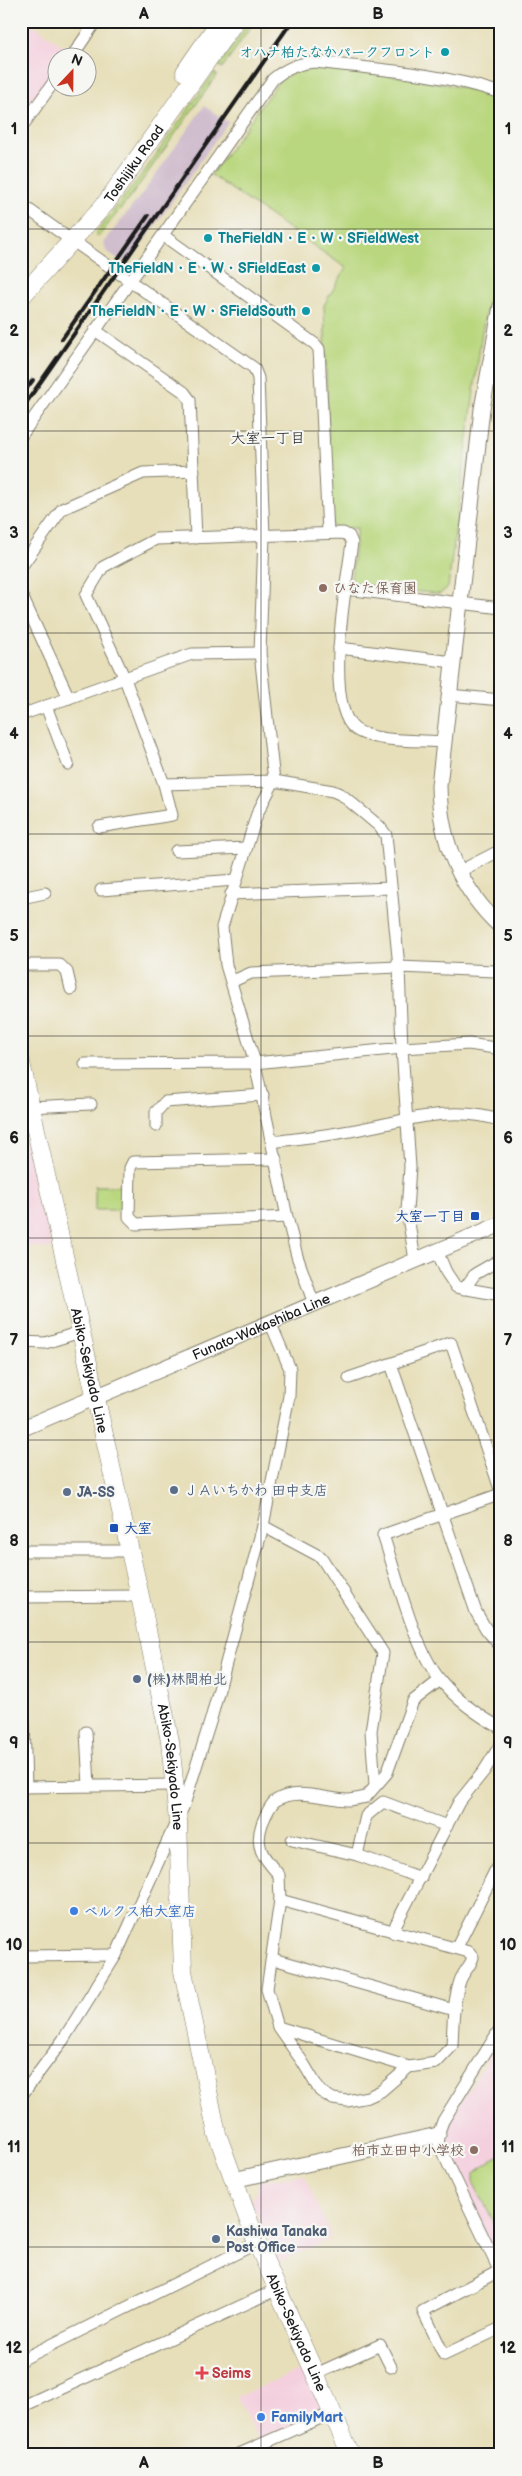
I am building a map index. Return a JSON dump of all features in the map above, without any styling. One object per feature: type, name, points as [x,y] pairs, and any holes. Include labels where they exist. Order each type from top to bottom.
[{"type":"main road","name":"Toshijiku Road","points":[[21,297],[68,238],[220,21]]},
{"type":"main road","name":"Toshijiku Road","points":[[21,280],[68,238],[134,166],[235,21]]},
{"type":"main road","name":"Abiko-Sekiyado Line","points":[[21,1063],[162,1702],[176,1785],[183,1971],[217,2134],[257,2243],[351,2455]]},
{"type":"street","points":[[78,48],[96,21]]},
{"type":"street","points":[[21,436],[274,79],[282,72],[296,66],[314,62],[435,76],[501,93]]},
{"type":"street","points":[[21,128],[48,90]]},
{"type":"street","points":[[21,204],[254,368],[258,378],[264,536],[260,653],[274,781],[256,814],[222,927],[226,965],[233,981],[256,1062],[287,1217],[297,1256],[314,1304]]},
{"type":"street","points":[[164,236],[315,344],[319,349],[328,533]]},
{"type":"street","points":[[500,316],[482,410],[439,786],[440,805],[449,851],[458,872],[478,903],[501,927]]},
{"type":"street","points":[[95,330],[188,396],[194,471],[196,538]]},
{"type":"street","points":[[21,567],[62,510],[143,473],[194,471]]},
{"type":"street","points":[[99,827],[172,815],[164,784],[125,679],[86,595],[103,567],[156,539],[328,533],[343,533],[349,536],[352,543],[337,665],[344,711],[348,722],[355,729],[373,737],[444,742]]},
{"type":"street","points":[[346,589],[501,608]]},
{"type":"street","points":[[21,594],[69,698]]},
{"type":"street","points":[[339,648],[453,662]]},
{"type":"street","points":[[21,715],[192,654],[260,653]]},
{"type":"street","points":[[449,695],[501,700]]},
{"type":"street","points":[[46,706],[68,764]]},
{"type":"street","points":[[164,784],[274,781],[333,791],[379,826],[386,835],[399,967],[410,1167],[406,1211],[415,1260]]},
{"type":"street","points":[[176,851],[246,848]]},
{"type":"street","points":[[458,872],[501,850]]},
{"type":"street","points":[[101,890],[236,880]]},
{"type":"street","points":[[231,894],[391,888]]},
{"type":"street","points":[[21,898],[45,893]]},
{"type":"street","points":[[21,965],[60,965],[67,972],[71,990]]},
{"type":"street","points":[[233,981],[251,973],[399,967],[494,971],[501,968]]},
{"type":"street","points":[[85,1064],[256,1062],[402,1048],[468,1044],[501,1049]]},
{"type":"street","points":[[156,1126],[156,1112],[165,1102],[263,1096]]},
{"type":"street","points":[[30,1107],[91,1104]]},
{"type":"street","points":[[273,1142],[453,1112],[483,1114],[501,1121]]},
{"type":"street","points":[[276,1159],[134,1162],[130,1168],[129,1217],[136,1224],[287,1217]]},
{"type":"street","name":"Funato-Wakashiba Line","points":[[21,1429],[501,1224]]},
{"type":"street","points":[[437,1250],[452,1282],[464,1289],[501,1295]]},
{"type":"street","points":[[464,1289],[475,1274],[501,1259]]},
{"type":"street","points":[[21,2096],[63,2040],[116,1955],[178,1821],[211,1719],[262,1526],[291,1380],[287,1358],[270,1322]]},
{"type":"street","points":[[21,1342],[45,1343],[80,1332]]},
{"type":"street","points":[[349,1378],[451,1343],[501,1493],[383,1535],[418,1640],[440,1680],[474,1711],[501,1728]]},
{"type":"street","points":[[390,1364],[476,1612],[501,1647]]},
{"type":"street","points":[[262,1526],[321,1558],[383,1652],[372,1732],[376,1785]]},
{"type":"street","points":[[21,1552],[130,1551]]},
{"type":"street","points":[[21,1597],[140,1596]]},
{"type":"street","points":[[409,2067],[381,2091],[368,2097],[347,2100],[333,2099],[320,2091],[278,2027],[267,1989],[273,1959],[280,1900],[279,1875],[263,1857],[259,1833],[265,1817],[273,1803],[277,1800],[298,1794],[349,1800],[366,1797],[372,1792],[387,1772],[413,1701],[440,1680]]},
{"type":"street","points":[[24,1721],[24,1787],[176,1785]]},
{"type":"street","points":[[86,1732],[89,1786]]},
{"type":"street","points":[[394,1933],[396,1924],[459,1802],[484,1771],[501,1744]]},
{"type":"street","points":[[357,1855],[366,1816],[383,1802],[447,1826]]},
{"type":"street","points":[[292,1840],[357,1855],[420,1878]]},
{"type":"street","points":[[457,1947],[501,1859]]},
{"type":"street","points":[[278,2027],[409,2067],[436,2063],[452,2046],[454,2010],[460,1979],[473,1957],[469,1952],[457,1947],[394,1933],[280,1900]]},
{"type":"street","points":[[21,1956],[116,1955]]},
{"type":"street","points":[[273,1959],[454,2010]]},
{"type":"street","points":[[501,2027],[448,2113],[438,2135],[438,2145],[500,2272],[423,2311],[444,2355],[501,2328]]},
{"type":"street","points":[[233,2180],[438,2135]]},
{"type":"street","points":[[21,2360],[257,2243]]},
{"type":"street","points":[[21,2407],[278,2289]]},
{"type":"street","points":[[316,2374],[380,2344],[391,2367]]},
{"type":"street","points":[[237,2455],[332,2413]]},
{"type":"shaded area","points":[[21,21],[28,21],[65,48],[48,48],[48,78],[21,116]]},
{"type":"shaded area","points":[[204,106],[228,122],[131,260],[122,261],[106,251],[104,242],[142,194]]},
{"type":"shaded area","points":[[21,1099],[52,1249],[21,1246]]},
{"type":"shaded area","name":"柏市立田中小学校","points":[[501,2037],[501,2265],[450,2164],[443,2136],[448,2123]]},
{"type":"shaded area","points":[[304,2175],[331,2235],[328,2236],[329,2239],[277,2263],[250,2199],[256,2194],[260,2180]]},
{"type":"shaded area","points":[[303,2369],[324,2412],[259,2442],[237,2397]]},
{"type":"green space","points":[[250,21],[255,21],[222,68],[219,66]]},
{"type":"green space","points":[[319,68],[434,82],[501,99],[501,240],[482,331],[448,587],[440,594],[355,585],[351,580],[357,528],[336,528],[331,524],[324,305],[346,268],[211,175],[279,81],[297,70]]},
{"type":"green space","points":[[214,73],[217,75],[134,192],[98,237],[95,234],[146,169]]},
{"type":"green space","points":[[95,1186],[122,1186],[122,1210],[95,1210]]},
{"type":"green space","points":[[501,2155],[501,2235],[474,2184],[474,2173]]},
{"type":"railway","points":[[21,410],[292,21]]},
{"type":"railway","points":[[62,339],[148,216]]},
{"type":"railway","points":[[21,396],[33,380]]},
{"type":"place","name":"オハナ柏たなかパークフロント","points":[[445,52]]},
{"type":"place","name":"TheFieldN・E・W・SFieldWest","points":[[208,238]]},
{"type":"place","name":"TheFieldN・E・W・SFieldEast","points":[[316,268]]},
{"type":"place","name":"TheFieldN・E・W・SFieldSouth","points":[[306,311]]},
{"type":"place","name":"ひなた保育園","points":[[323,588]]},
{"type":"place","name":"大室一丁目","points":[[475,1216]]},
{"type":"place","name":"ＪＡいちかわ 田中支店","points":[[174,1490]]},
{"type":"place","name":"JA-SS","points":[[67,1492]]},
{"type":"place","name":"大室","points":[[114,1528]]},
{"type":"place","name":"(株)林間柏北","points":[[137,1679]]},
{"type":"place","name":"ベルクス柏大室店","points":[[74,1911]]},
{"type":"place","name":"柏市立田中小学校","points":[[474,2150]]},
{"type":"place","name":"Kashiwa Tanaka Post Office","points":[[216,2239]]},
{"type":"place","name":"Seims","points":[[202,2373]]},
{"type":"place","name":"FamilyMart","points":[[261,2417]]},
{"type":"district","name":"大室一丁目","points":[[268,438]]}]
